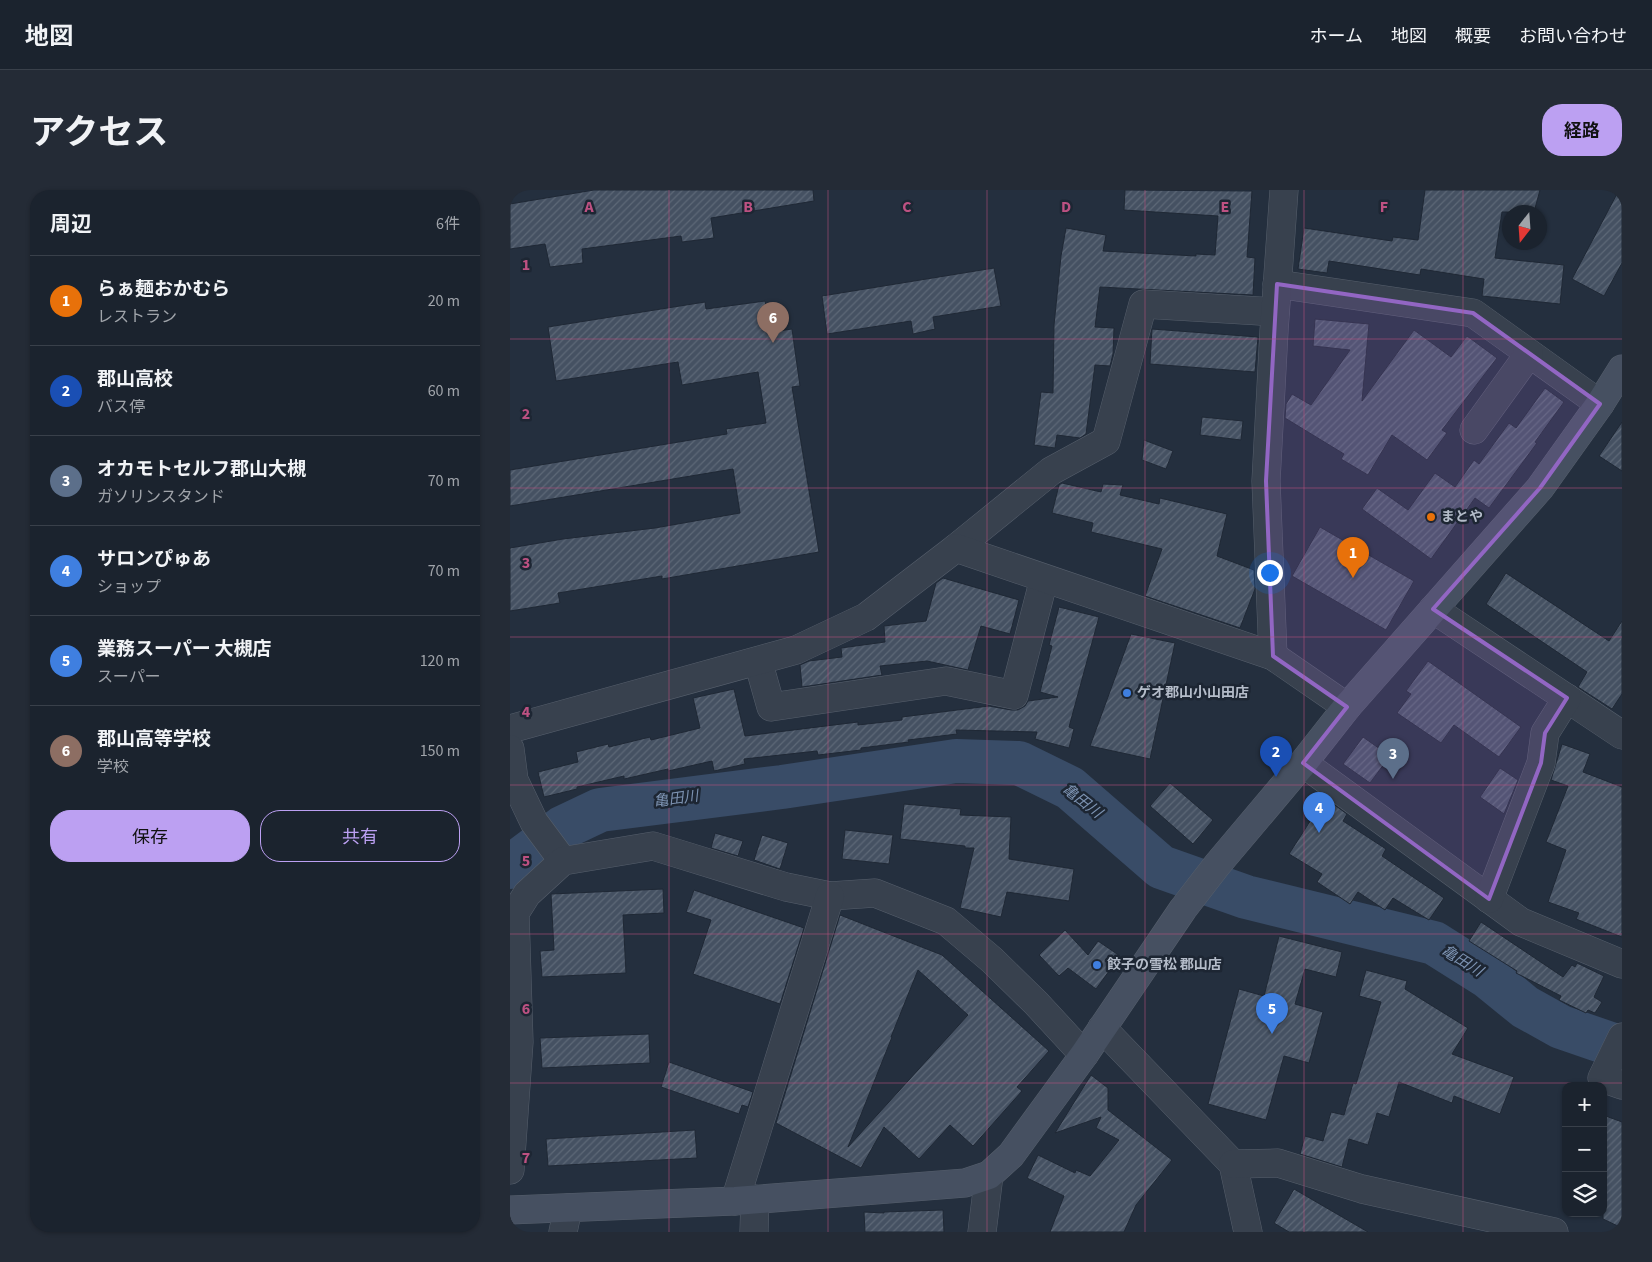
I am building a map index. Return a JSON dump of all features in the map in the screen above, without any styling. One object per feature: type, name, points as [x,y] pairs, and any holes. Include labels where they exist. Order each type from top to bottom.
[{"type":"street","points":[[1273,656],[1266,480],[1284,190]]},
{"type":"street","points":[[1277,284],[1473,313],[1600,404]]},
{"type":"street","points":[[510,729],[796,650],[866,617],[956,548],[1051,471],[1106,441],[1143,304],[1275,312]]},
{"type":"street","points":[[1474,430],[1529,354]]},
{"type":"street","points":[[510,1210],[566,1220],[745,1200],[966,1183],[989,1174],[1011,1155],[1084,1055],[1183,909],[1217,865],[1303,763],[1347,707],[1540,488],[1600,404],[1622,369]]},
{"type":"street","points":[[956,548],[1273,656],[1347,707]]},
{"type":"street","points":[[758,661],[771,707],[946,681],[1014,695],[1044,579]]},
{"type":"street","points":[[1433,609],[1622,735]]},
{"type":"street","points":[[1489,899],[1541,762],[1544,733],[1567,698]]},
{"type":"street","points":[[510,749],[514,780],[534,822],[563,860]]},
{"type":"street","points":[[1303,763],[1521,922],[1622,964]]},
{"type":"street","points":[[510,1170],[519,1042],[513,914],[527,894],[563,860],[653,846],[786,887],[830,896],[875,893],[946,921],[992,960],[1036,1003],[1084,1055]]},
{"type":"street","points":[[754,1232],[745,1200],[830,896]]},
{"type":"street","points":[[1102,1028],[1233,1164],[1248,1232]]},
{"type":"street","points":[[1614,1076],[1622,1037]]},
{"type":"street","points":[[1233,1164],[1278,1163],[1362,1189],[1554,1232]]},
{"type":"street","points":[[982,1232],[989,1174]]},
{"type":"highlighted area","points":[[1277,284],[1473,313],[1600,404],[1540,488],[1433,609],[1567,698],[1545,733],[1541,763],[1489,899],[1303,763],[1347,707],[1273,656],[1266,481]]},
{"type":"building","points":[[594,190],[813,190],[814,201],[711,218],[714,238],[682,242],[681,236],[582,249],[583,263],[550,267],[545,244],[510,249],[510,204]]},
{"type":"building","points":[[1125,190],[1252,191],[1247,257],[1255,258],[1253,295],[1100,287],[1095,327],[1114,328],[1113,354],[1110,366],[1095,365],[1086,434],[1080,438],[1057,435],[1055,448],[1034,445],[1041,392],[1053,393],[1054,325],[1061,256],[1066,228],[1106,235],[1103,251],[1196,256],[1196,254],[1215,255],[1218,216],[1124,210]]},
{"type":"building","points":[[1425,190],[1540,190],[1536,205],[1502,205],[1495,258],[1564,265],[1560,304],[1482,296],[1484,279],[1421,269],[1420,275],[1329,261],[1327,273],[1298,269],[1304,228],[1392,241],[1393,237],[1418,240]]},
{"type":"building","points":[[1619,190],[1622,190],[1622,263],[1604,296],[1572,279]]},
{"type":"building","points":[[994,268],[1001,306],[933,317],[935,329],[913,334],[911,321],[827,334],[822,296]]},
{"type":"building","points":[[765,301],[771,332],[792,329],[800,386],[792,387],[819,552],[662,579],[662,576],[558,593],[560,603],[510,611],[510,548],[563,539],[655,528],[740,513],[733,469],[510,506],[510,470],[727,434],[726,429],[766,423],[758,372],[682,385],[678,362],[556,381],[548,327],[705,302],[706,309]]},
{"type":"building","points":[[1315,319],[1369,324],[1362,401],[1414,330],[1451,357],[1467,336],[1497,358],[1442,430],[1447,433],[1427,460],[1392,435],[1368,475],[1341,459],[1344,454],[1285,418],[1286,404],[1292,394],[1311,405],[1350,350],[1313,346]]},
{"type":"building","points":[[1152,329],[1258,337],[1255,372],[1150,364]]},
{"type":"building","points":[[1545,388],[1564,402],[1535,442],[1537,443],[1489,508],[1475,498],[1431,559],[1362,509],[1377,488],[1408,510],[1435,473],[1455,487],[1474,460],[1479,464],[1509,423],[1516,428]]},
{"type":"building","points":[[1202,417],[1243,421],[1241,440],[1200,435]]},
{"type":"building","points":[[1622,422],[1622,471],[1599,456]]},
{"type":"building","points":[[1144,440],[1173,451],[1166,469],[1142,460]]},
{"type":"building","points":[[1062,483],[1101,492],[1103,484],[1123,485],[1120,495],[1159,504],[1160,498],[1227,514],[1217,556],[1254,570],[1255,589],[1240,628],[1145,596],[1162,549],[1091,532],[1093,523],[1052,513],[1059,485]]},
{"type":"building","points":[[1320,527],[1414,581],[1386,630],[1292,576]]},
{"type":"building","points":[[1506,573],[1609,641],[1622,621],[1622,694],[1612,709],[1578,687],[1587,672],[1486,604]]},
{"type":"building","points":[[943,578],[1019,600],[1010,634],[981,626],[968,670],[927,661],[880,666],[882,675],[802,687],[800,665],[809,661],[842,657],[841,648],[885,642],[884,626],[926,621],[936,583]]},
{"type":"building","points":[[1059,607],[1099,617],[1069,727],[1074,729],[1069,748],[1035,739],[1037,732],[956,730],[957,734],[908,740],[909,742],[861,748],[861,750],[818,755],[817,751],[744,759],[745,764],[714,771],[712,761],[624,779],[624,776],[544,797],[538,772],[578,762],[576,752],[608,744],[609,747],[650,737],[651,740],[700,728],[693,698],[734,689],[745,736],[858,722],[858,725],[902,720],[902,717],[989,706],[1018,710],[1025,706],[1028,701],[1058,697],[1040,692],[1052,646],[1049,645]]},
{"type":"building","name":"ゲオ郡山小山田店","points":[[1131,634],[1175,643],[1150,759],[1090,746]]},
{"type":"building","points":[[1428,661],[1521,727],[1499,757],[1454,725],[1441,743],[1397,713],[1411,694],[1406,691]]},
{"type":"building","points":[[1363,737],[1390,756],[1370,783],[1343,764]]},
{"type":"building","points":[[1562,744],[1590,754],[1583,772],[1622,787],[1622,937],[1576,919],[1579,913],[1548,902],[1566,850],[1546,842],[1568,786],[1551,780]]},
{"type":"building","points":[[1500,768],[1518,780],[1504,814],[1480,797]]},
{"type":"building","points":[[1170,783],[1213,820],[1193,844],[1150,806]]},
{"type":"building","points":[[1325,798],[1347,814],[1343,821],[1386,849],[1382,856],[1444,898],[1429,920],[1393,898],[1385,910],[1358,892],[1350,904],[1317,882],[1322,874],[1289,854]]},
{"type":"building","points":[[904,804],[961,809],[960,815],[1011,817],[1009,859],[1074,869],[1069,901],[1007,892],[1001,917],[960,908],[974,848],[900,839]]},
{"type":"building","points":[[845,830],[893,835],[889,864],[842,859]]},
{"type":"building","points":[[715,833],[743,841],[738,856],[711,848]]},
{"type":"building","points":[[762,835],[788,843],[780,869],[754,860]]},
{"type":"building","points":[[663,889],[664,913],[623,915],[626,973],[542,977],[540,951],[554,950],[551,894]]},
{"type":"building","points":[[694,890],[804,928],[780,1004],[693,974],[711,920],[686,912]]},
{"type":"building","points":[[840,915],[942,955],[1049,1051],[1017,1087],[1022,1091],[973,1146],[950,1125],[919,1159],[884,1127],[861,1168],[776,1123]],"holes":[[[918,970],[968,1015],[848,1147]]]},
{"type":"building","points":[[1481,922],[1563,977],[1572,965],[1575,967],[1577,963],[1604,976],[1594,997],[1602,1002],[1595,1013],[1588,1010],[1586,1013],[1559,1000],[1561,996],[1516,973],[1517,971],[1469,941]]},
{"type":"building","points":[[1065,930],[1088,955],[1098,941],[1120,956],[1096,989],[1068,968],[1059,976],[1039,955]]},
{"type":"building","points":[[1279,936],[1342,952],[1336,977],[1305,969],[1295,1004],[1323,1012],[1309,1063],[1284,1056],[1266,1120],[1208,1104],[1239,989],[1264,996]]},
{"type":"building","points":[[1366,970],[1407,981],[1405,989],[1468,1028],[1452,1054],[1514,1077],[1500,1114],[1454,1096],[1452,1103],[1399,1082],[1389,1117],[1377,1113],[1368,1145],[1349,1139],[1342,1167],[1300,1154],[1305,1136],[1323,1141],[1331,1112],[1344,1115],[1353,1083],[1356,1084],[1381,1002],[1359,996]]},
{"type":"building","points":[[649,1034],[650,1063],[542,1068],[540,1038]]},
{"type":"building","points":[[669,1062],[753,1092],[748,1107],[742,1105],[739,1114],[661,1087]]},
{"type":"building","points":[[1091,1075],[1108,1088],[1108,1110],[1172,1160],[1136,1205],[1124,1232],[1050,1232],[1064,1196],[1027,1178],[1038,1155],[1075,1173],[1076,1170],[1090,1176],[1119,1140],[1096,1128],[1101,1117],[1055,1133]]},
{"type":"building","points":[[1607,1116],[1622,1122],[1622,1228],[1603,1219],[1603,1217],[1607,1217]]},
{"type":"building","points":[[695,1130],[697,1158],[548,1166],[546,1139]]},
{"type":"building","points":[[1294,1189],[1368,1232],[1289,1232],[1274,1223]]},
{"type":"building","points":[[943,1210],[944,1232],[865,1232],[864,1212],[884,1213]]},
{"type":"waterway","name":"亀田川","points":[[510,867],[562,828],[600,810],[782,787],[956,761],[1019,763],[1070,788],[1161,867],[1246,897],[1434,943],[1488,977],[1525,1007],[1561,1027],[1622,1048]]},
{"type":"place","name":"郡山高等学校","points":[[773,343]]},
{"type":"place","name":"まとや","points":[[1431,517]]},
{"type":"place","name":"らぁ麺おかむら","points":[[1353,578]]},
{"type":"place","name":"ゲオ郡山小山田店","points":[[1127,693]]},
{"type":"place","name":"郡山高校","points":[[1276,777]]},
{"type":"place","name":"オカモトセルフ郡山大槻","points":[[1393,779]]},
{"type":"place","name":"サロンぴゅあ","points":[[1319,833]]},
{"type":"place","name":"餃子の雪松 郡山店","points":[[1097,965]]},
{"type":"place","name":"業務スーパー 大槻店","points":[[1272,1034]]}]
